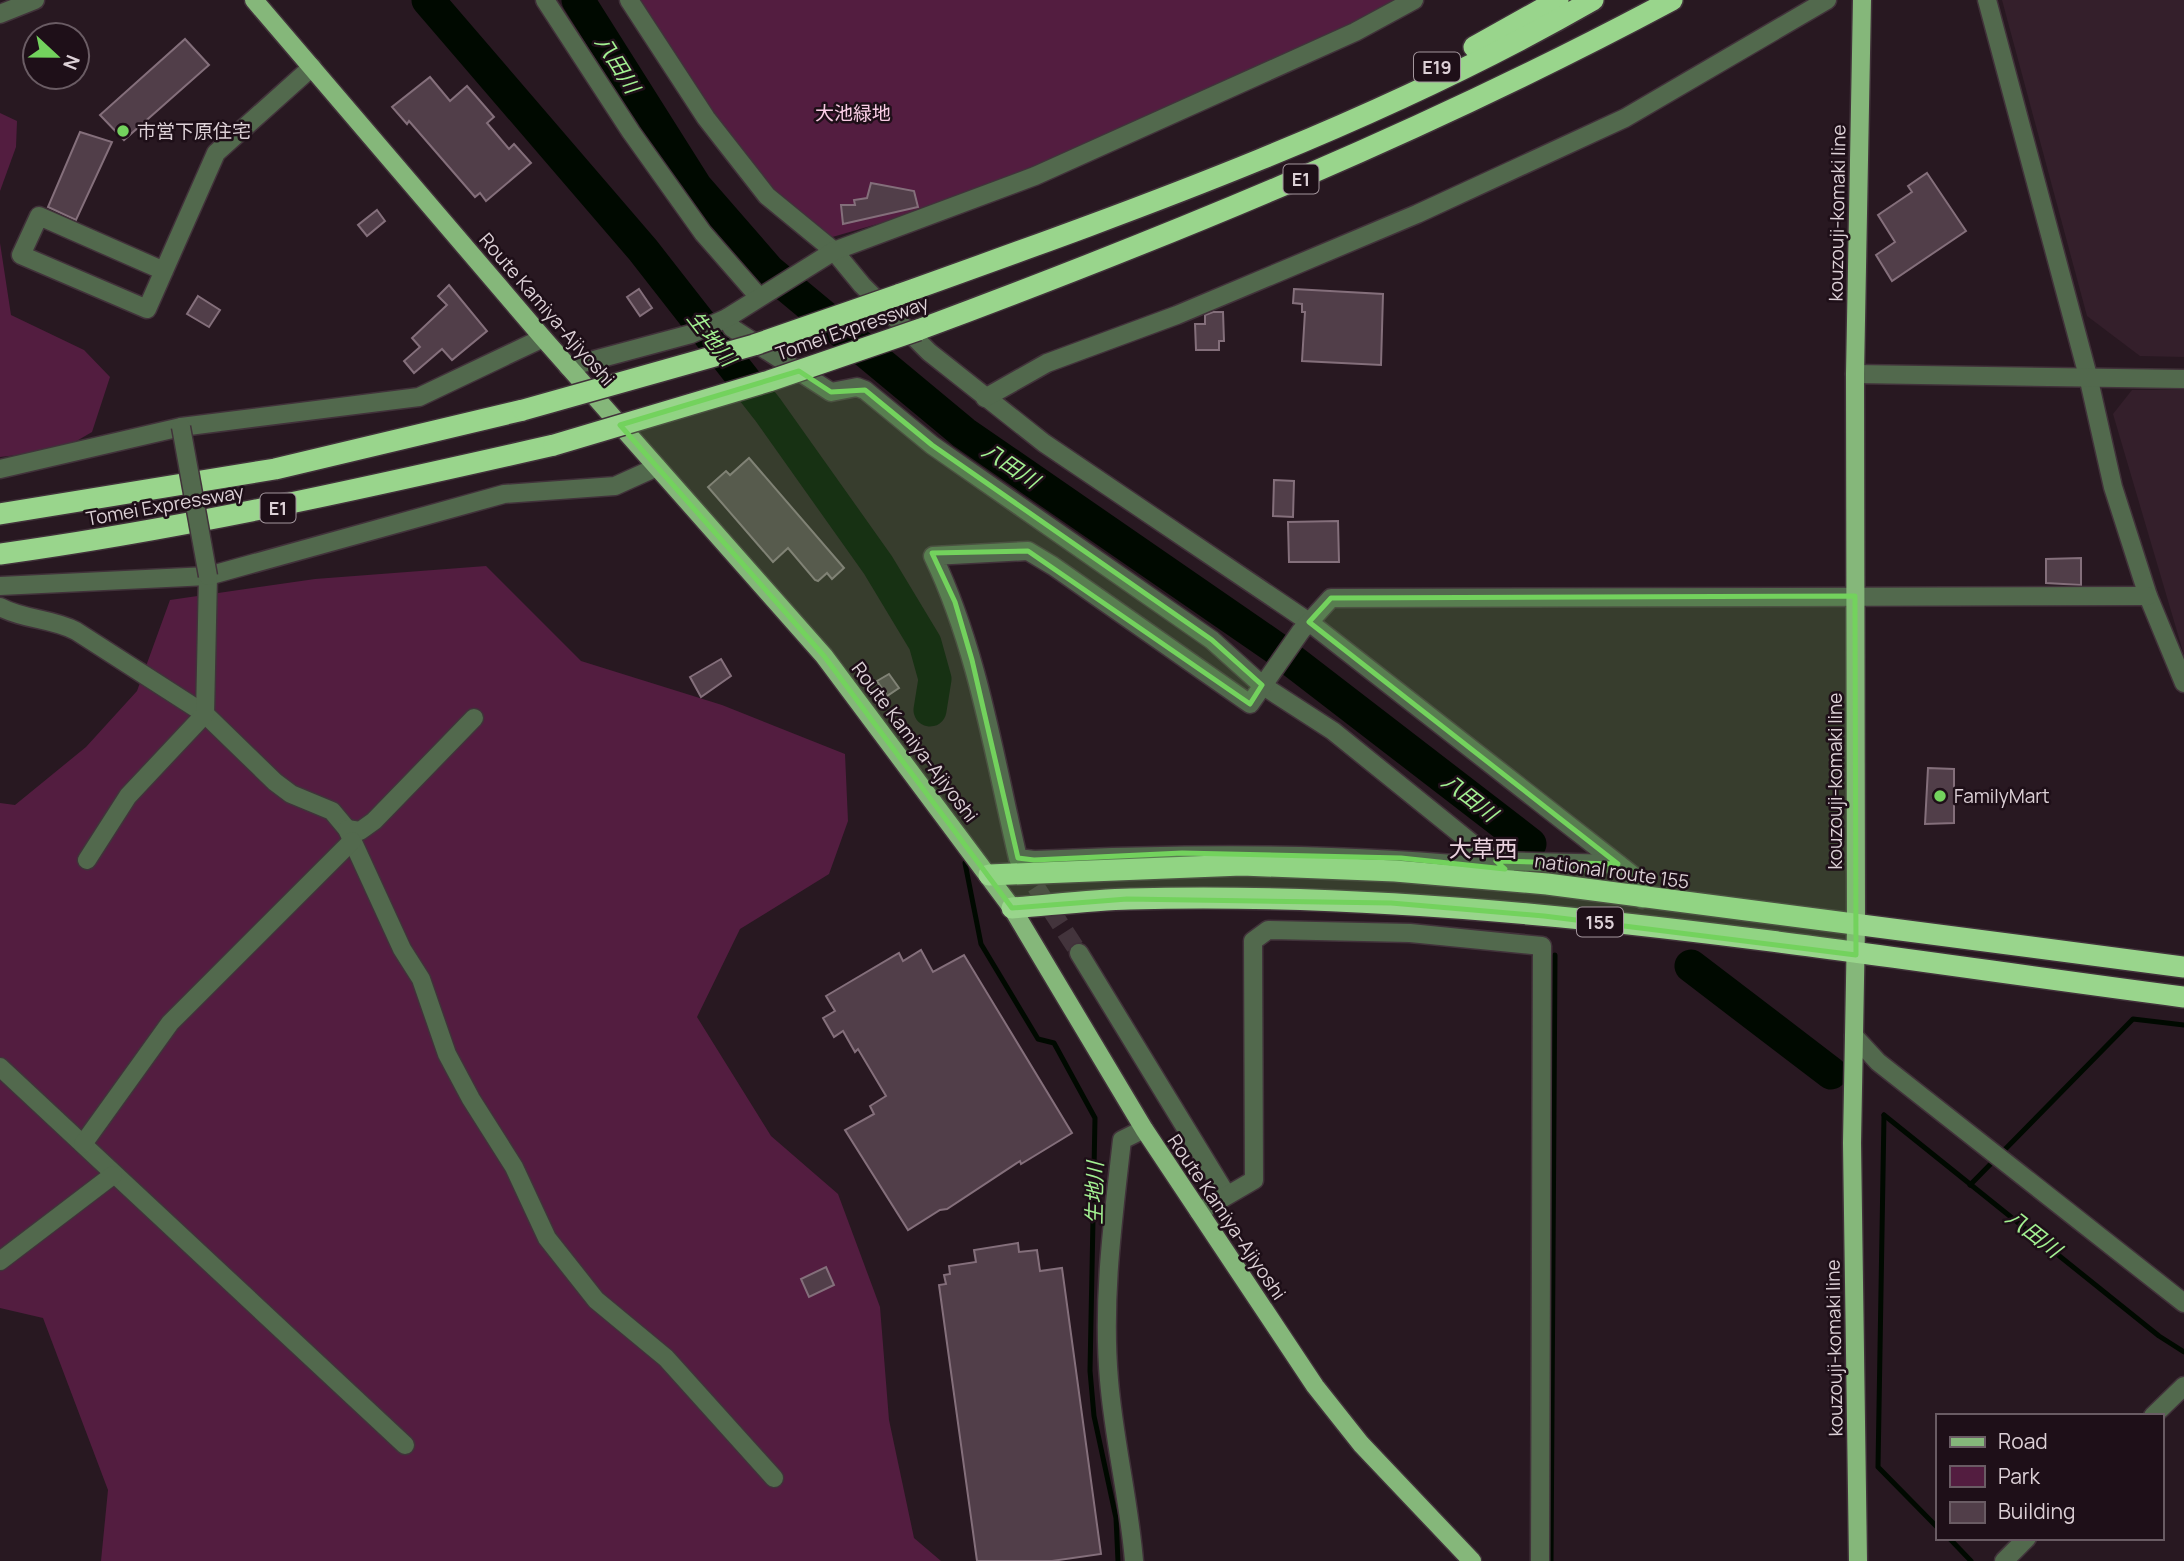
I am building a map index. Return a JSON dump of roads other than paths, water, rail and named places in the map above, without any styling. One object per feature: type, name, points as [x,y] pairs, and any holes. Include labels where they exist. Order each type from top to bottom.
[{"type":"highway","name":"E19","points":[[1316,135],[1558,0]]},
{"type":"highway","name":"Tomei Expressway","points":[[0,514],[275,469],[523,410],[754,345],[1104,221],[1316,135],[1438,81],[1593,0]]},
{"type":"highway","name":"Tomei Expressway","points":[[0,554],[101,540],[284,507],[554,445],[769,381],[918,330],[1118,255],[1329,167],[1497,89],[1672,0]]},
{"type":"highway","name":"national route 155","points":[[989,875],[1242,865],[1395,871],[1505,871],[1642,899],[2184,967]]},
{"type":"highway","name":"155","points":[[1012,908],[1127,899],[1238,898],[1391,903],[1545,916],[2184,997]]},
{"type":"main road","name":"Route Kamiya-Ajiyoshi","points":[[254,0],[568,367],[824,656],[1012,908],[1144,1129],[1315,1386],[1361,1444],[1472,1561]]},
{"type":"main road","name":"kouzouji-komaki line","points":[[1858,1561],[1852,1143],[1856,955],[1855,374],[1862,0]]},
{"type":"street","points":[[0,14],[35,0]]},
{"type":"street","points":[[545,0],[631,132],[703,233],[759,297]]},
{"type":"street","points":[[629,0],[706,118],[767,196],[834,251],[929,352],[1044,443],[1305,627],[1618,864],[1640,881],[1642,899]]},
{"type":"street","points":[[568,367],[691,334],[727,318],[834,251],[1035,176],[1355,32],[1414,0]]},
{"type":"street","points":[[985,398],[1047,363],[1177,315],[1404,220],[1625,118],[1827,0]]},
{"type":"street","points":[[1987,0],[2088,376],[2113,486],[2148,596],[2184,683]]},
{"type":"street","points":[[164,271],[39,216],[21,255],[147,309],[164,271],[216,153],[312,67]]},
{"type":"street","points":[[727,318],[732,328],[831,392],[857,387],[865,390],[932,445],[1212,640],[1264,682],[1333,731],[1505,871]]},
{"type":"street","points":[[0,469],[181,428],[419,397],[543,338]]},
{"type":"street","points":[[1855,374],[2184,379]]},
{"type":"street","points":[[87,860],[128,796],[205,714],[208,576],[181,428]]},
{"type":"street","points":[[0,586],[208,576],[504,494],[614,486],[656,467]]},
{"type":"street","points":[[1618,864],[1505,871],[1401,858],[1182,853],[1018,858],[956,602],[933,556],[1028,551],[1250,704],[1305,627],[1331,598],[2148,596]]},
{"type":"street","points":[[0,607],[17,616],[60,623],[76,631],[205,714],[275,782],[291,793],[332,811],[349,835],[401,949],[421,979],[447,1054],[471,1100],[514,1167],[547,1238],[596,1300],[666,1358],[774,1478]]},
{"type":"street","points":[[83,1144],[170,1023],[349,835],[374,821],[474,718]]},
{"type":"street","points":[[1199,1212],[1254,1180],[1253,941],[1268,930],[1281,930],[1410,933],[1542,946],[1540,1561]]},
{"type":"street","points":[[1079,953],[1226,1194]]},
{"type":"street","points":[[1854,1035],[1878,1062],[2184,1303]]},
{"type":"street","points":[[0,1067],[405,1445]]},
{"type":"street","points":[[1134,1561],[1131,1524],[1115,1441],[1105,1297],[1122,1140],[1144,1129]]},
{"type":"street","points":[[0,1261],[113,1175]]},
{"type":"street","points":[[2156,1414],[2184,1386]]},
{"type":"street","points":[[2004,1561],[2025,1540]]},
{"type":"waterway","name":"生地川","points":[[428,0],[643,250],[768,410],[878,565],[925,643],[935,679],[930,710]]},
{"type":"waterway","name":"八田川","points":[[578,0],[696,187],[769,271],[964,433],[1277,649],[1530,844]]},
{"type":"waterway","name":"生地川","points":[[965,863],[981,944],[1038,1039],[1054,1043],[1095,1118],[1090,1371],[1094,1416],[1116,1518],[1118,1561]]},
{"type":"waterway","points":[[1551,1561],[1555,955]]},
{"type":"waterway","name":"八田川","points":[[1691,966],[1831,1073]]},
{"type":"waterway","points":[[1970,1185],[2133,1019],[2184,1025]]},
{"type":"waterway","points":[[1884,1115],[1878,1467],[1936,1526]]},
{"type":"waterway","name":"八田川","points":[[1884,1115],[2159,1336],[2184,1352]]},
{"type":"waterway","points":[[1951,1540],[1971,1561]]},
{"type":"tunnel","points":[[1021,864],[1079,953]]},
{"type":"place","name":"市営下原住宅","points":[[123,131]]},
{"type":"place","name":"FamilyMart","points":[[1940,796]]},
{"type":"district","name":"大草西","points":[[1483,848]]},
{"type":"park label","name":"大池緑地","points":[[853,113]]}]
